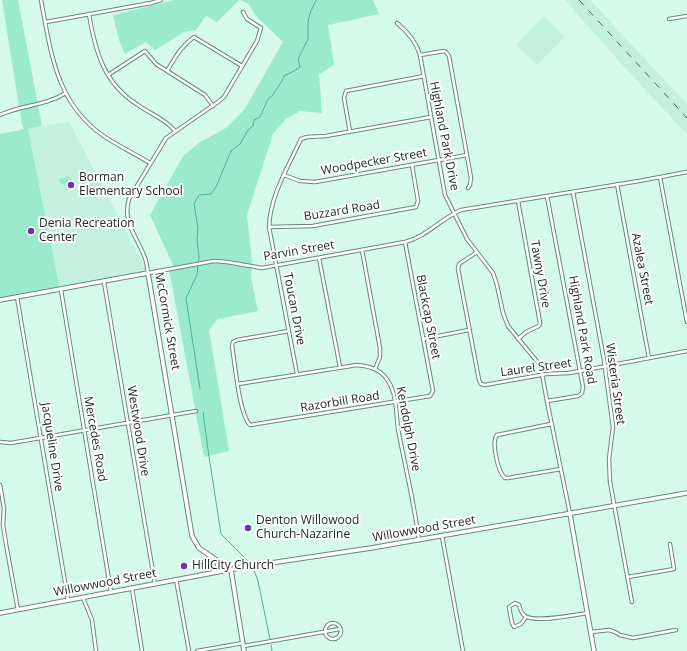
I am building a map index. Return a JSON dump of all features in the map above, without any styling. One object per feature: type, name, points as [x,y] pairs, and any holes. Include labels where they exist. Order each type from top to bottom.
[{"type":"street","points":[[41,0],[54,64],[66,94],[78,111],[104,136],[150,163]]},
{"type":"street","points":[[45,22],[161,0]]},
{"type":"street","name":"McCormick Street","points":[[231,570],[200,548],[192,536],[145,257],[128,222],[127,209],[131,194],[163,142],[175,131],[213,106],[224,96],[257,41],[261,28],[247,19],[243,12]]},
{"type":"street","points":[[89,14],[96,48],[101,62],[117,88],[129,99],[166,122],[175,131]]},
{"type":"street","points":[[669,19],[687,16]]},
{"type":"street","name":"Highland Park Drive","points":[[398,23],[411,36],[420,55],[445,195],[467,239],[493,273],[505,320],[541,369],[547,401]]},
{"type":"street","points":[[166,71],[186,42],[194,37],[242,66]]},
{"type":"street","points":[[108,74],[145,51],[156,64],[204,95],[213,106]]},
{"type":"street","points":[[420,55],[441,51],[446,52],[449,56],[471,178],[468,188]]},
{"type":"street","points":[[424,76],[349,90],[345,93],[344,98],[350,132],[431,117]]},
{"type":"street","points":[[0,115],[22,107],[51,101],[66,94]]},
{"type":"street","name":"Toucan Drive","points":[[297,374],[269,227],[272,210],[284,175],[301,140],[305,137],[326,136],[350,132]]},
{"type":"street","name":"Woodpecker Street","points":[[284,175],[300,181],[315,182],[467,155]]},
{"type":"street","name":"Buzzard Road","points":[[269,227],[304,227],[321,225],[413,208],[417,206],[418,201],[412,165]]},
{"type":"street","points":[[547,196],[687,172]]},
{"type":"street","points":[[660,177],[687,322]]},
{"type":"street","name":"Azalea Street","points":[[617,184],[649,358]]},
{"type":"street","name":"Wisteria Street","points":[[572,192],[604,366],[613,427],[609,468],[610,482],[632,602]]},
{"type":"street","name":"Parvin Street","points":[[0,300],[18,298],[200,264],[227,262],[262,268],[405,242],[418,237],[454,213],[468,208],[547,196]]},
{"type":"street","name":"Highland Park Road","points":[[547,196],[583,387],[578,396],[547,401]]},
{"type":"street","name":"Tawny Drive","points":[[518,201],[540,323],[539,326],[526,332],[518,339]]},
{"type":"street","name":"Blackcap Street","points":[[405,242],[433,391],[432,395]]},
{"type":"street","points":[[289,331],[233,342],[232,346],[238,384],[340,367],[362,365],[375,369],[380,357],[380,348],[362,250]]},
{"type":"street","points":[[423,339],[470,330],[458,267],[461,263],[477,252]]},
{"type":"street","points":[[319,258],[340,367]]},
{"type":"street","name":"Westwood Drive","points":[[104,282],[155,584]]},
{"type":"street","name":"Mercedes Road","points":[[61,290],[111,592]]},
{"type":"street","name":"Jacqueline Drive","points":[[18,298],[68,600]]},
{"type":"street","name":"Laurel Street","points":[[470,330],[479,380],[481,384],[485,385],[542,374],[580,371],[687,351]]},
{"type":"street","name":"Kendolph Drive","points":[[375,369],[390,383],[420,540]]},
{"type":"street","name":"Razorbill Road","points":[[238,384],[242,410],[247,422],[250,425],[432,395]]},
{"type":"street","points":[[547,401],[570,514],[594,651]]},
{"type":"street","points":[[0,442],[11,443],[196,411]]},
{"type":"street","points":[[551,424],[497,435],[494,441],[500,472],[508,478],[561,469]]},
{"type":"street","points":[[0,485],[4,508],[3,526],[18,610]]},
{"type":"street","name":"Willowwood Street","points":[[0,613],[176,579],[420,540],[687,493]]},
{"type":"street","points":[[442,536],[463,651]]},
{"type":"street","points":[[628,577],[674,569],[670,544]]},
{"type":"street","points":[[213,573],[217,568],[217,561]]},
{"type":"street","points":[[231,570],[244,651]]},
{"type":"street","points":[[176,579],[188,651]]},
{"type":"street","points":[[132,588],[142,651]]},
{"type":"street","points":[[83,598],[92,620],[96,651]]},
{"type":"street","points":[[526,617],[521,624],[514,627],[512,624],[509,607],[515,604],[519,605],[521,612],[526,617],[545,619],[588,613]]},
{"type":"street","points":[[331,623],[336,623],[340,629],[339,636],[334,638],[329,637],[325,632],[327,626],[331,623]]},
{"type":"street","points":[[197,651],[340,629]]},
{"type":"street","points":[[591,632],[609,630],[620,635],[633,638],[676,630]]},
{"type":"shaded area","points":[[565,0],[590,0],[687,104],[687,134],[625,68]]},
{"type":"shaded area","points":[[544,16],[565,37],[537,65],[516,45]]},
{"type":"shaded area","name":"Borman Elementary School","points":[[69,122],[148,273],[60,290],[28,128]]},
{"type":"green space","points":[[2,0],[18,0],[42,126],[28,129],[60,290],[0,301],[0,134],[24,129],[22,125]]},
{"type":"green space","points":[[174,0],[239,0],[217,22],[206,16],[196,30],[184,32],[155,50],[146,42],[125,54],[119,40],[113,15]]},
{"type":"green space","points":[[240,0],[373,0],[379,14],[328,25],[334,65],[319,74],[322,113],[300,111],[286,119],[273,134],[247,215],[252,262],[251,277],[258,311],[218,319],[209,330],[229,451],[204,457],[169,269],[173,265],[150,215],[183,156],[200,142],[226,128],[244,110],[283,42],[255,15],[249,4]]},
{"type":"green space","points":[[68,176],[74,183],[72,186],[66,187],[64,184],[61,185],[59,179]]},
{"type":"waterway","points":[[200,389],[186,298],[197,275],[199,257],[197,240],[198,228],[194,204],[199,195],[211,194],[216,187],[231,151],[240,144],[248,130],[253,126],[254,120],[260,117],[268,99],[272,96],[284,76],[300,67],[298,59],[308,39],[308,21],[316,0]]},
{"type":"waterway","points":[[83,184],[94,187],[103,192]]},
{"type":"waterway","points":[[86,191],[88,186]]},
{"type":"waterway","points":[[203,412],[221,534],[250,563]]},
{"type":"waterway","points":[[254,570],[258,581],[270,639]]},
{"type":"waterway","points":[[271,645],[272,651]]},
{"type":"railway","points":[[579,0],[687,118]]},
{"type":"place","name":"Borman Elementary School","points":[[71,185]]},
{"type":"place","name":"Denia Recreation Center","points":[[31,231]]},
{"type":"place","name":"Denton Willowood Church-Nazarine","points":[[248,528]]},
{"type":"place","name":"HillCity Church","points":[[184,566]]}]
